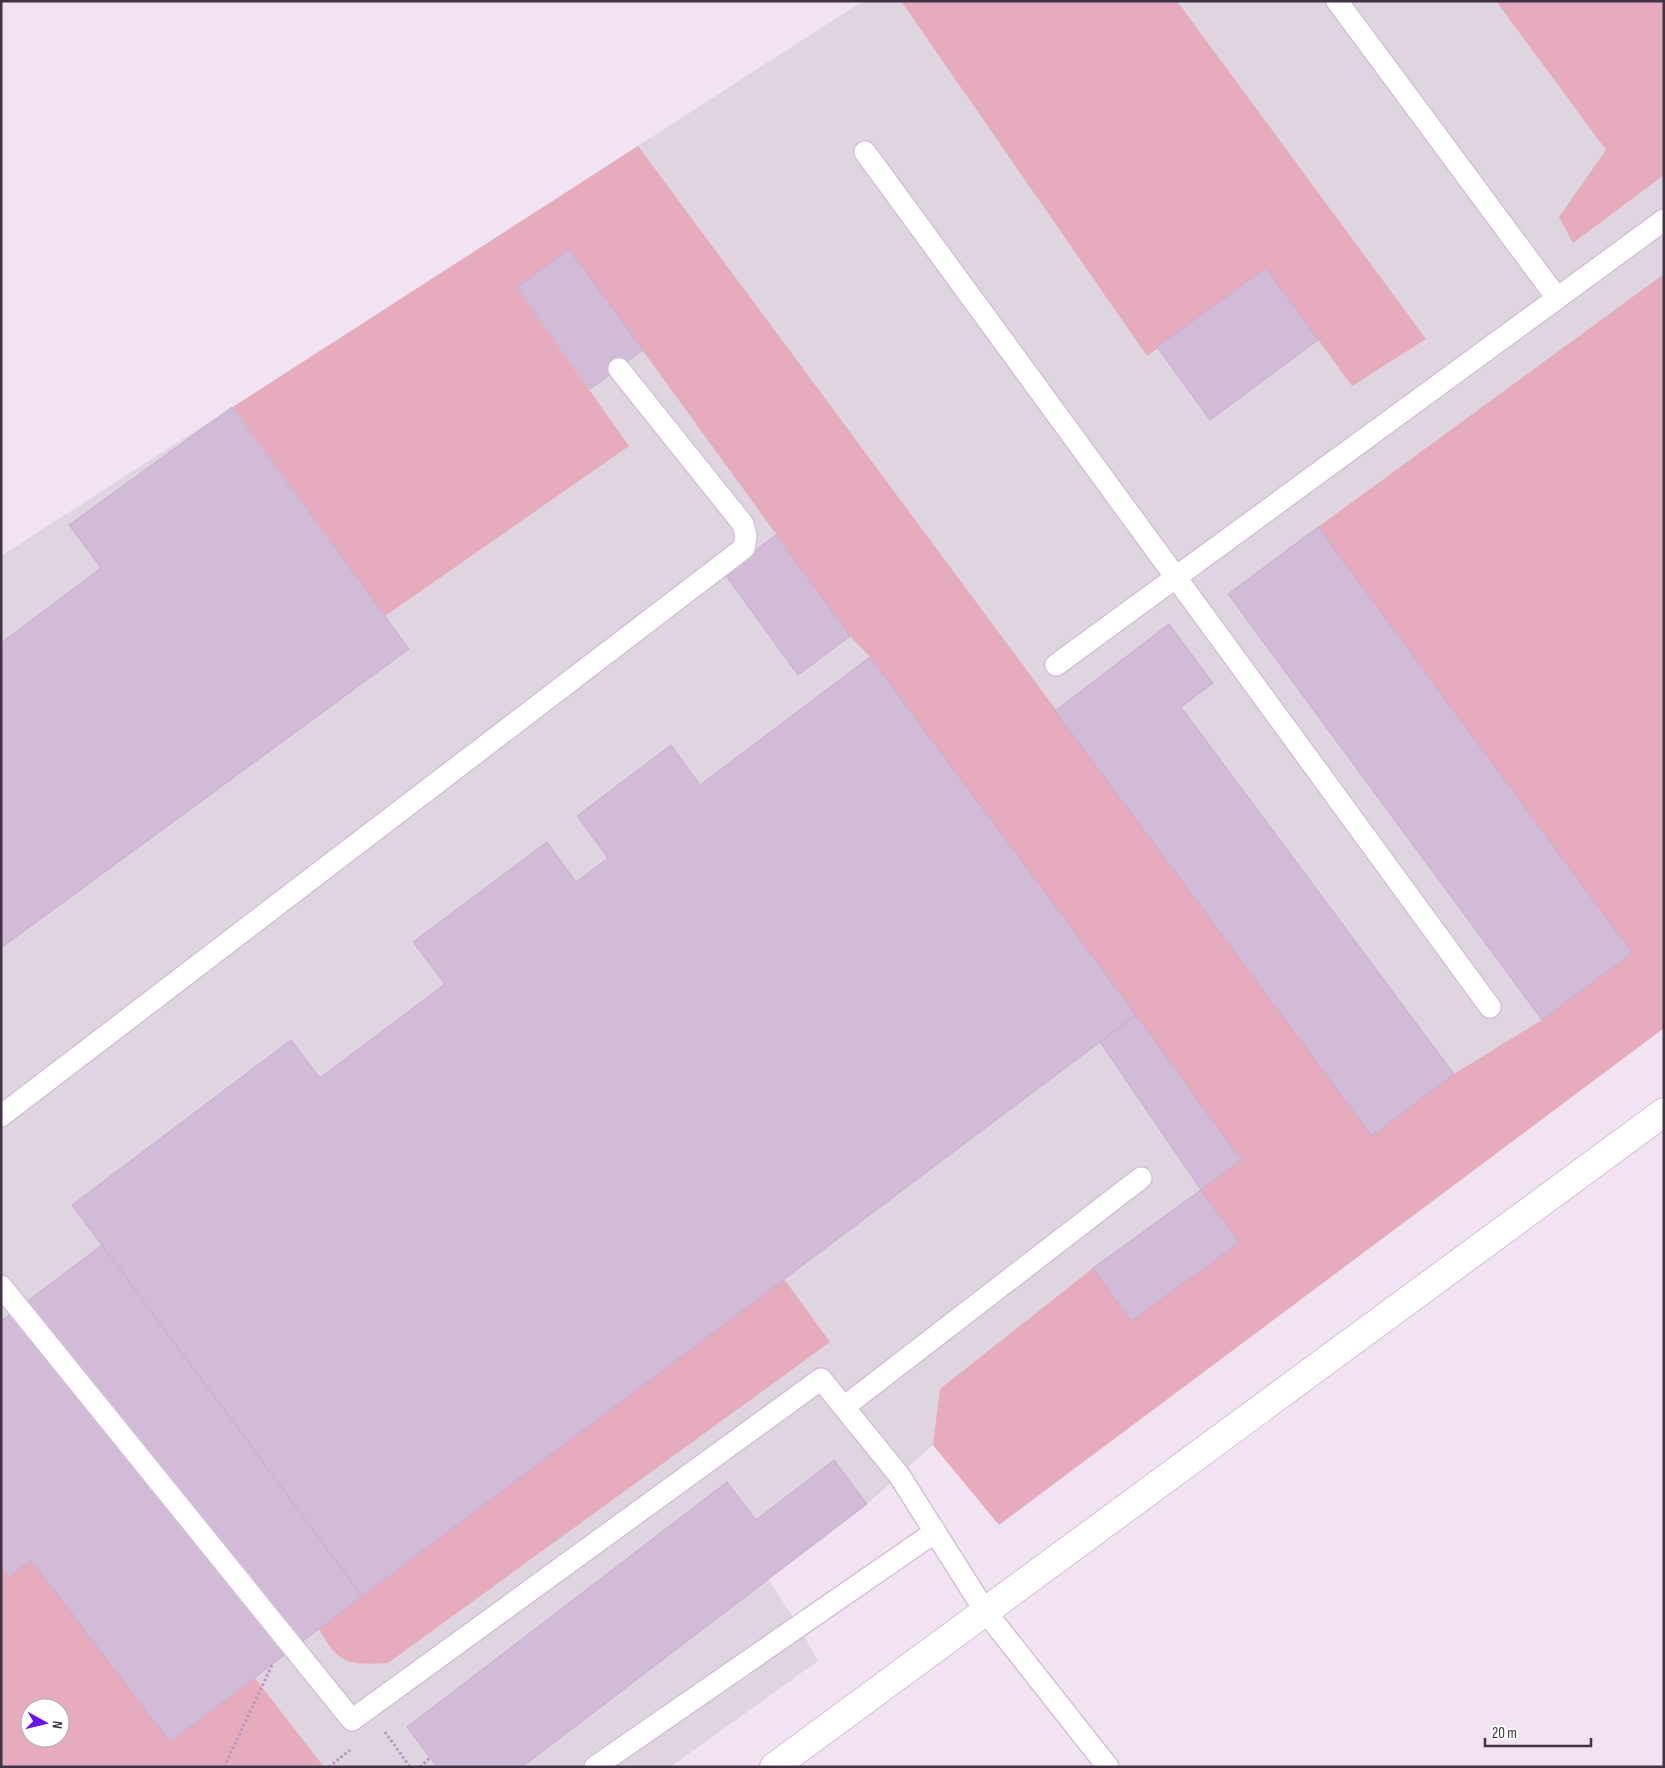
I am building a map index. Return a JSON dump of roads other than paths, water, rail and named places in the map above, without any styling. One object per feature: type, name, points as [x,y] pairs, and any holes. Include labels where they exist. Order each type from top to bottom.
[{"type":"street","points":[[774,1767],[1664,1112]]},
{"type":"lane","points":[[1337,1],[1557,298]]},
{"type":"lane","points":[[865,152],[1178,576],[1490,1006]]},
{"type":"lane","points":[[1056,666],[1664,220]]},
{"type":"lane","points":[[1,1116],[744,548],[746,536],[743,524],[619,368]]},
{"type":"lane","points":[[844,1408],[1141,1178]]},
{"type":"lane","points":[[1,1286],[352,1720],[821,1378],[899,1475],[985,1611],[1108,1767]]},
{"type":"lane","points":[[595,1767],[935,1532]]}]
